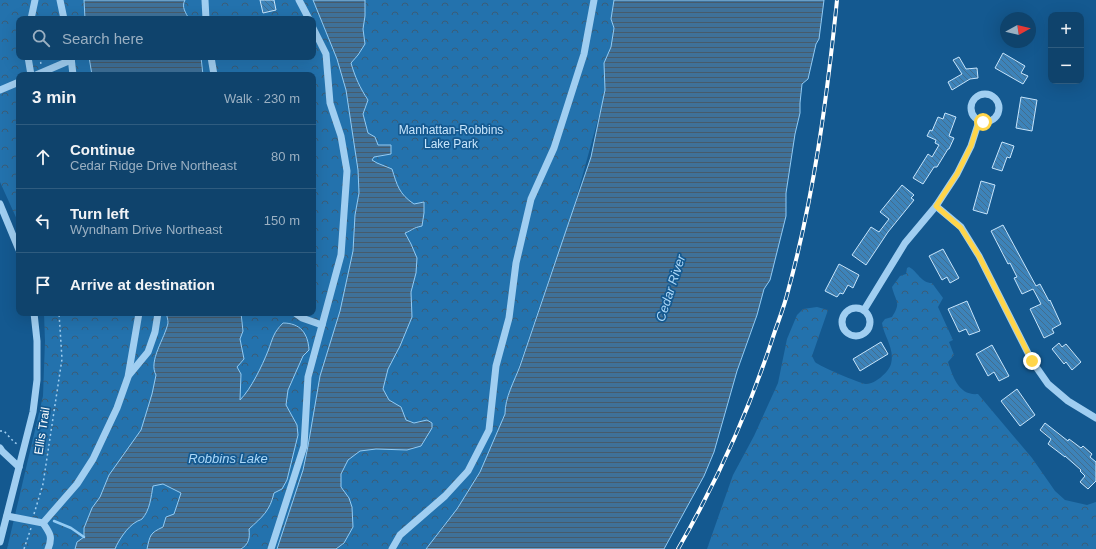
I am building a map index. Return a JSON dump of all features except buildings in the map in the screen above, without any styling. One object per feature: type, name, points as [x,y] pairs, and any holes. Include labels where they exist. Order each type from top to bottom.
[{"type":"street","points":[[32,16],[35,0]]},
{"type":"street","points":[[60,0],[63,16]]},
{"type":"street","points":[[205,0],[206,16]]},
{"type":"street","points":[[299,0],[307,16]]},
{"type":"street","points":[[392,549],[400,535],[445,496],[468,471],[490,430],[496,366],[509,318],[516,263],[531,199],[554,148],[584,54],[594,0]]},
{"type":"street","points":[[271,549],[304,446],[308,378],[341,255],[347,171],[341,136],[330,103],[326,54],[316,34]]},
{"type":"street","points":[[28,60],[30,72]]},
{"type":"street","points":[[42,72],[67,60]]},
{"type":"street","points":[[71,60],[73,72]]},
{"type":"street","points":[[212,60],[214,72]]},
{"type":"street","points":[[0,90],[16,83]]},
{"type":"street","points":[[982,95],[991,95],[998,101],[998,114],[992,121],[979,121],[972,114],[971,109],[974,100],[982,95]]},
{"type":"street","points":[[864,310],[905,243],[936,206],[957,174],[979,121]]},
{"type":"street","points":[[0,204],[16,243]]},
{"type":"street","points":[[936,206],[961,228],[979,256],[1032,361],[1048,384],[1068,401],[1096,418]]},
{"type":"street","points":[[856,307],[864,310],[870,318],[870,327],[864,334],[854,336],[843,328],[842,319],[847,311],[856,307]]},
{"type":"street","points":[[0,542],[33,412],[38,380],[34,316]]},
{"type":"street","points":[[43,523],[77,484],[93,459],[117,408],[128,377],[138,316]]},
{"type":"street","points":[[128,377],[148,352],[156,332],[158,316]]},
{"type":"street","points":[[299,316],[322,324]]},
{"type":"street","points":[[0,448],[19,467]]},
{"type":"street","points":[[7,516],[43,523],[50,532],[50,543],[48,549]]},
{"type":"path","name":"Ellis Trail","points":[[24,549],[43,484],[62,359],[59,316]]},
{"type":"path","points":[[0,431],[4,431],[14,442],[24,447]]},
{"type":"green space","name":"Manhattan-Robbins Lake Park","points":[[0,0],[614,0],[611,19],[614,28],[611,47],[604,63],[605,90],[566,236],[554,264],[508,395],[505,414],[480,472],[457,509],[426,549],[7,549],[43,396],[45,341],[44,316],[316,316],[316,72],[16,72],[16,217],[0,182]]},
{"type":"green space","points":[[909,267],[922,279],[928,283],[932,283],[943,298],[938,307],[953,340],[949,342],[954,355],[948,362],[952,374],[961,389],[971,394],[978,394],[1032,458],[1055,491],[1065,500],[1087,505],[1096,502],[1096,549],[707,549],[733,475],[754,436],[778,383],[787,339],[797,315],[803,309],[817,307],[828,310],[812,356],[815,362],[848,378],[870,384],[884,374],[891,364],[892,353],[882,323],[885,319],[892,317],[897,308],[897,302],[892,287],[900,276],[906,274],[907,268]]},
{"type":"water","points":[[84,0],[185,0],[184,8],[187,16],[85,16]]},
{"type":"water","points":[[313,0],[365,0],[363,29],[365,44],[351,63],[358,82],[368,100],[363,114],[368,133],[375,137],[378,145],[391,145],[391,154],[374,157],[372,160],[392,169],[399,189],[405,197],[414,204],[424,202],[422,226],[405,233],[417,258],[416,273],[411,292],[412,317],[400,346],[388,369],[383,389],[389,400],[401,407],[406,420],[414,423],[427,420],[432,423],[432,428],[421,446],[407,450],[376,449],[360,451],[348,460],[341,474],[341,487],[349,498],[352,507],[353,527],[344,543],[336,549],[277,549],[303,470],[320,376],[340,311],[353,251],[355,215],[359,193],[358,170],[346,90],[337,59]]},
{"type":"water","name":"Cedar River","points":[[614,0],[824,0],[819,39],[816,44],[808,79],[802,84],[800,113],[795,134],[786,193],[786,216],[770,280],[764,289],[757,315],[737,371],[714,452],[704,476],[664,549],[426,549],[457,509],[480,472],[505,414],[508,396],[520,366],[591,157],[605,90],[604,63],[611,47],[614,28],[611,19]]},
{"type":"water","points":[[90,60],[201,60],[203,72],[92,72]]},
{"type":"water","name":"Robbins Lake","points":[[167,316],[241,316],[243,331],[240,339],[244,359],[237,367],[241,374],[240,400],[256,377],[277,330],[283,323],[289,323],[298,327],[305,334],[309,350],[303,356],[288,390],[286,405],[297,425],[298,435],[287,480],[282,489],[274,493],[270,505],[265,513],[249,529],[246,545],[241,549],[147,549],[151,535],[163,527],[166,517],[174,514],[181,493],[163,484],[153,486],[147,512],[142,519],[137,521],[127,530],[115,549],[75,549],[77,542],[84,537],[84,528],[92,508],[100,497],[109,475],[141,430],[156,375],[154,369],[155,356],[168,323]]},
{"type":"waterway","points":[[54,521],[71,528],[84,537]]},
{"type":"railway","points":[[678,549],[705,499],[742,421],[763,367],[786,297],[797,255],[812,183],[824,110],[837,0]]},
{"type":"route","points":[[983,122],[979,121],[971,146],[957,174],[936,206],[961,228],[979,256],[1032,361]]}]
